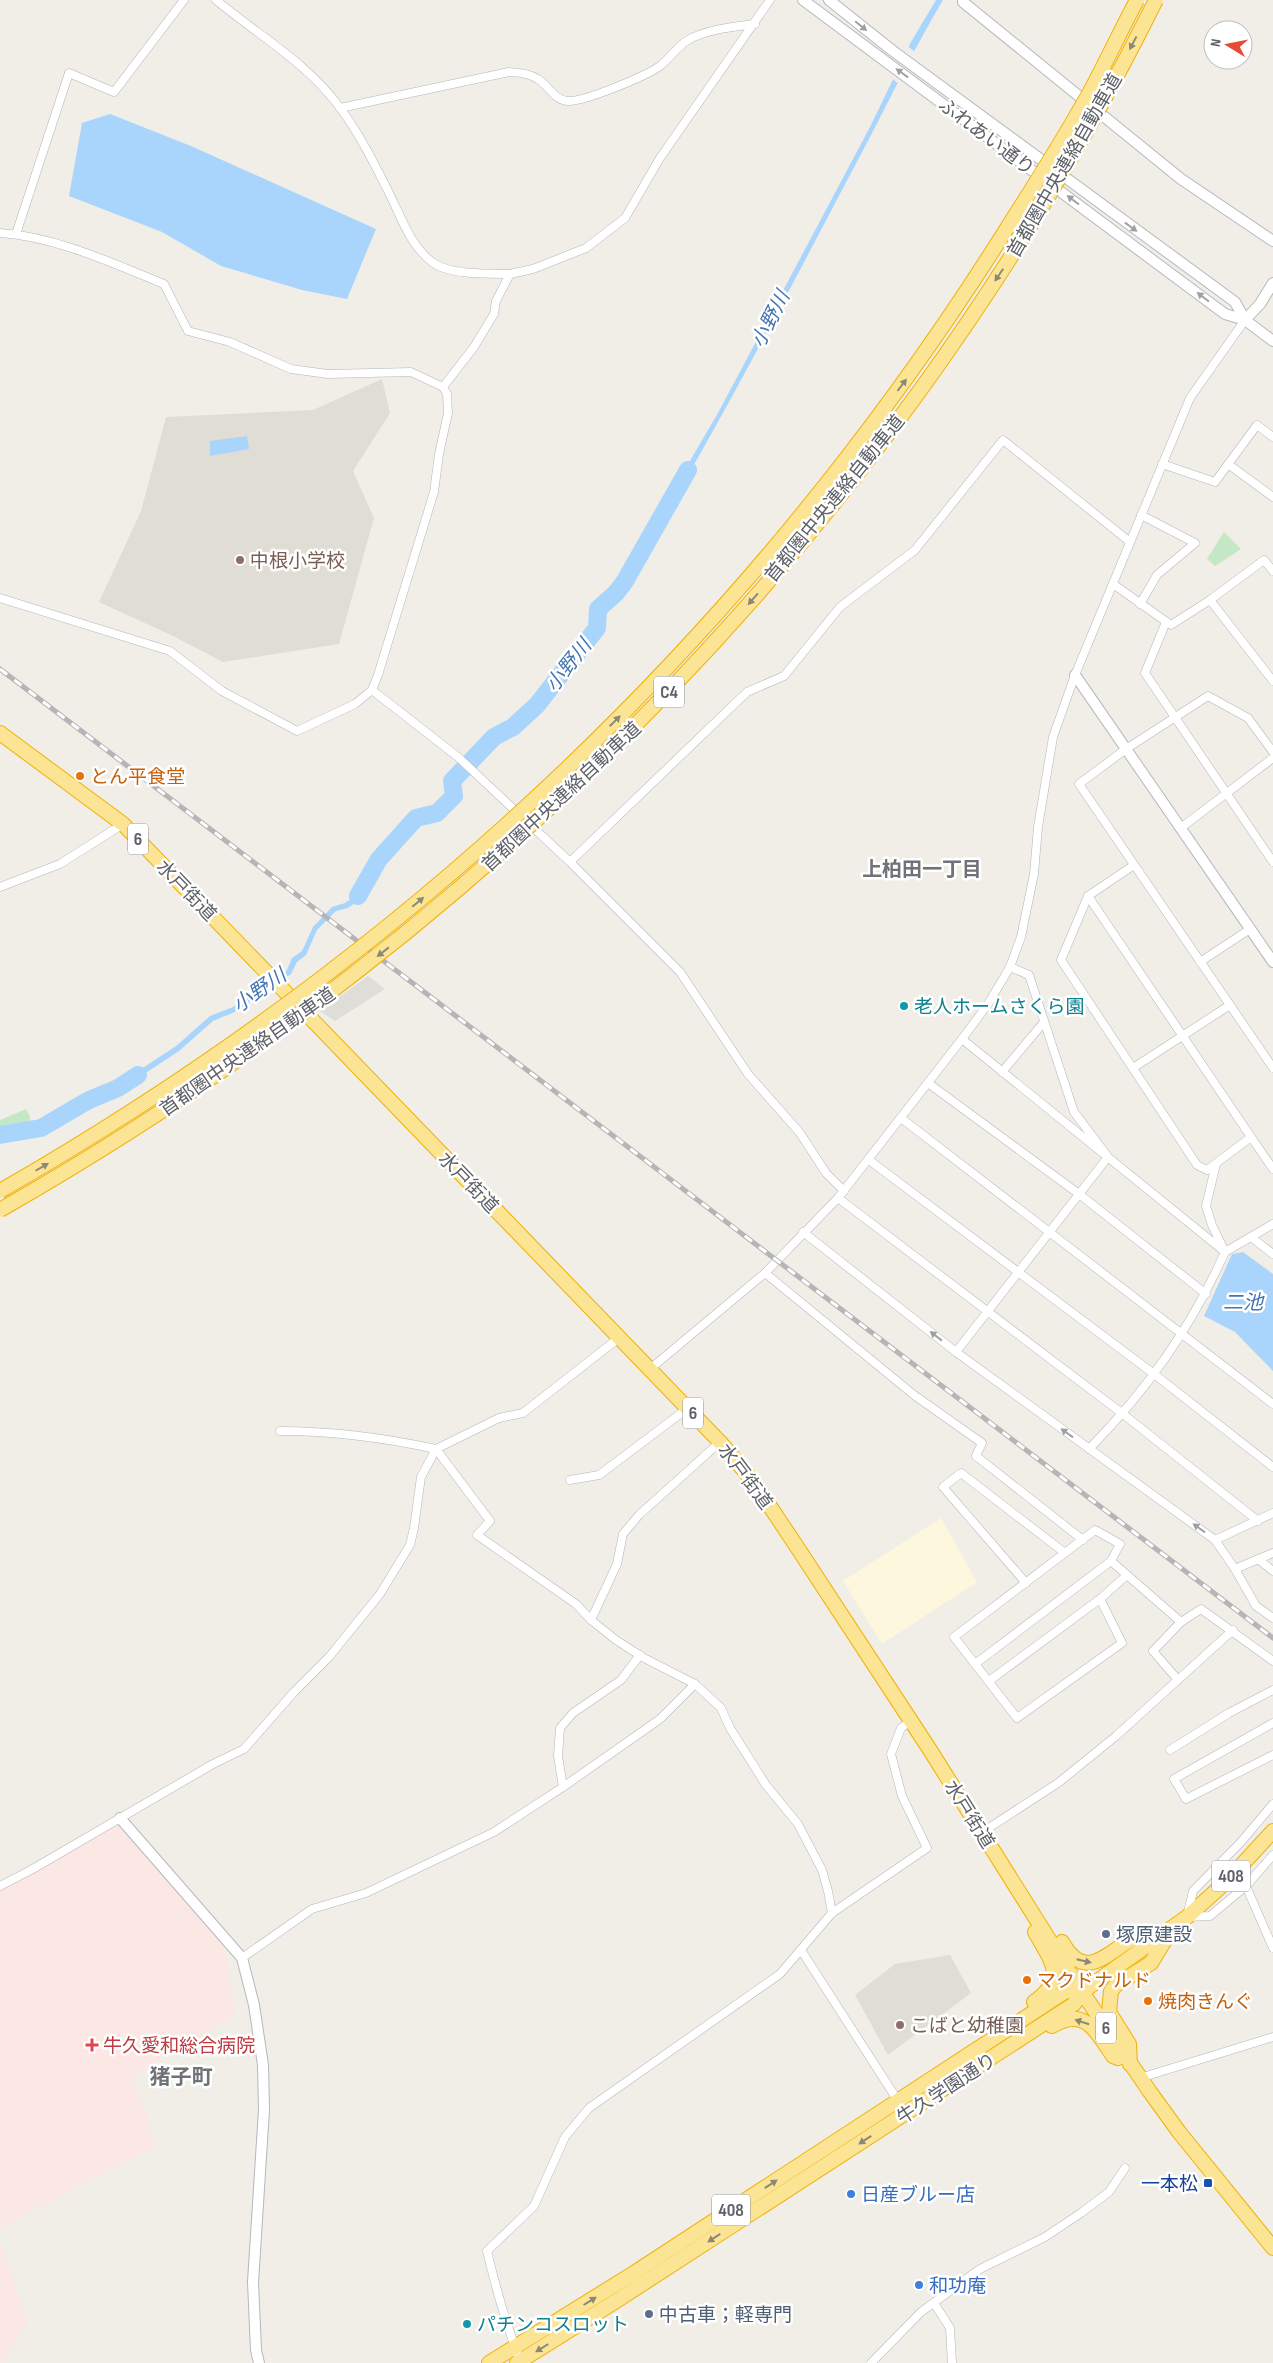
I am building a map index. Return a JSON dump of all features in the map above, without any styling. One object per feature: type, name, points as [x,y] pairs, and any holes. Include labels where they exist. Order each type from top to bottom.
[{"type":"highway","name":"首都圏中央連絡自動車道","points":[[0,1191],[185,1078],[314,985],[390,925],[488,843],[580,756],[676,659],[776,546],[840,468],[918,363],[1027,196],[1091,91],[1137,0]]},
{"type":"highway","name":"首都圏中央連絡自動車道","points":[[0,1210],[119,1140],[221,1072],[320,1001],[453,895],[592,770],[653,708],[732,623],[812,529],[931,374],[1003,268],[1046,199],[1088,128],[1156,0]]},
{"type":"highway","name":"水戸街道","points":[[0,733],[123,824],[720,1442],[752,1481],[911,1721],[1082,1992],[1130,2064],[1179,2132],[1273,2248]]},
{"type":"highway","name":"408","points":[[1082,1992],[1187,1917],[1226,1881],[1273,1831]]},
{"type":"highway","points":[[994,2038],[1004,2023],[1048,1992],[1054,1977],[1051,1962],[1020,1905],[1021,1895]]},
{"type":"highway","points":[[1036,1919],[1057,1934],[1071,1956],[1092,1963],[1103,1960],[1134,1938],[1171,1930]]},
{"type":"highway","points":[[998,2054],[1018,2047],[1062,2020],[1071,2019],[1089,2023],[1113,2056],[1130,2064],[1129,2044],[1109,2012],[1112,1991],[1116,1985],[1151,1963],[1171,1930]]},
{"type":"highway","name":"牛久学園通り","points":[[489,2363],[634,2273],[1066,1991],[1082,1992]]},
{"type":"highway","name":"牛久学園通り","points":[[519,2362],[614,2303],[998,2054],[1074,2004],[1082,1992]]},
{"type":"street","points":[[16,234],[69,73],[114,92],[184,0]]},
{"type":"street","points":[[216,0],[285,51],[314,78],[340,108],[361,139],[419,250],[434,263],[446,268],[479,274],[510,274],[533,270],[586,248],[625,218],[660,158],[770,0]]},
{"type":"street","name":"ふれあい通り","points":[[803,0],[1225,314],[1245,320],[1273,340]]},
{"type":"street","name":"ふれあい通り","points":[[829,0],[893,51],[1235,302],[1245,320]]},
{"type":"street","points":[[962,1],[1181,179],[1273,241]]},
{"type":"street","points":[[340,108],[508,72],[526,74],[539,80],[559,98],[567,102],[589,96],[636,78],[659,66],[688,40],[713,31],[755,24]]},
{"type":"street","points":[[0,233],[34,237],[103,259],[164,284],[188,331],[230,342],[290,369],[328,374],[411,372],[443,386],[447,394],[448,413],[439,454],[434,492],[418,549],[372,690],[355,704],[297,731],[222,691],[170,651],[0,598]]},
{"type":"street","points":[[443,386],[474,347],[494,314],[496,301],[510,274]]},
{"type":"street","points":[[650,1369],[765,1273],[838,1198],[962,1039],[988,1004],[1010,967],[1021,937],[1034,874],[1038,827],[1053,737],[1076,675],[1190,398],[1214,361],[1245,320],[1260,304],[1273,283]]},
{"type":"street","points":[[1162,464],[1215,482],[1257,425],[1273,437]]},
{"type":"street","points":[[570,862],[748,692],[784,676],[840,607],[915,550],[1003,440],[1130,542]]},
{"type":"street","points":[[1228,464],[1273,497]]},
{"type":"street","points":[[1140,604],[1157,575],[1195,543],[1141,515]]},
{"type":"street","points":[[1113,584],[1171,625],[1210,600],[1264,560],[1273,571]]},
{"type":"street","points":[[1210,600],[1273,681]]},
{"type":"street","points":[[1166,622],[1145,673],[1273,862]]},
{"type":"street","points":[[1076,675],[1273,962]]},
{"type":"street","points":[[372,690],[458,757],[570,862],[680,972],[748,1074],[800,1133],[826,1173],[844,1191]]},
{"type":"street","points":[[1273,752],[1248,718],[1208,696],[1126,749],[1079,784],[1273,1068]]},
{"type":"street","points":[[1182,827],[1273,758]]},
{"type":"street","points":[[0,887],[60,864],[123,824]]},
{"type":"street","points":[[1266,852],[1273,847]]},
{"type":"street","points":[[1134,865],[1088,896],[1061,960],[1197,1165],[1207,1170],[1251,1138]]},
{"type":"street","points":[[1088,896],[1181,1037],[1273,1169]]},
{"type":"street","points":[[1200,962],[1250,929]]},
{"type":"street","points":[[1010,967],[1028,976],[1074,1112],[1108,1157]]},
{"type":"street","points":[[1133,1068],[1230,1005]]},
{"type":"street","points":[[1002,1072],[1044,1022]]},
{"type":"street","points":[[962,1039],[1225,1252]]},
{"type":"street","points":[[928,1083],[1079,1194],[1206,1294]]},
{"type":"street","points":[[901,1118],[1273,1404]]},
{"type":"street","points":[[956,1352],[1108,1157]]},
{"type":"street","points":[[869,1160],[1154,1374],[1273,1467]]},
{"type":"street","points":[[1216,1164],[1206,1206],[1212,1225],[1225,1252]]},
{"type":"street","points":[[838,1198],[1123,1414],[1258,1521]]},
{"type":"street","points":[[1089,1449],[1123,1414],[1182,1335],[1206,1294],[1225,1252],[1273,1224]]},
{"type":"street","points":[[803,1232],[956,1352],[1215,1540],[1235,1569],[1256,1606],[1273,1618]]},
{"type":"street","points":[[1251,1237],[1273,1254]]},
{"type":"street","points":[[765,1273],[914,1395],[982,1443],[976,1456],[1083,1540]]},
{"type":"street","points":[[0,1886],[213,1764],[244,1749],[294,1692],[329,1657],[380,1594],[410,1545],[421,1477],[436,1449],[499,1418],[523,1413],[620,1337]]},
{"type":"street","points":[[570,1480],[600,1475],[688,1408]]},
{"type":"street","points":[[280,1431],[307,1431],[389,1439],[436,1449],[490,1521],[477,1535],[576,1604],[591,1620],[616,1640],[640,1656],[695,1684],[721,1708],[730,1728],[766,1785],[798,1824],[822,1870],[832,1913]]},
{"type":"street","points":[[591,1620],[617,1564],[623,1534],[638,1516],[720,1442]]},
{"type":"street","points":[[1026,1583],[942,1487],[961,1474],[1065,1553]]},
{"type":"street","points":[[1215,1540],[1273,1513]]},
{"type":"street","points":[[976,1664],[1111,1560],[1120,1544],[1095,1530],[954,1637],[1017,1718],[1122,1642],[1100,1599]]},
{"type":"street","points":[[1235,1569],[1273,1553]]},
{"type":"street","points":[[1258,1559],[1273,1571]]},
{"type":"street","points":[[1111,1560],[1181,1622]]},
{"type":"street","points":[[988,1681],[1100,1599],[1127,1575]]},
{"type":"street","points":[[1178,1680],[1153,1651],[1181,1622],[1201,1609],[1233,1630],[1273,1661]]},
{"type":"street","points":[[981,1833],[1058,1783],[1116,1736],[1233,1630]]},
{"type":"street","points":[[563,1787],[558,1756],[560,1728],[573,1713],[621,1680],[640,1656]]},
{"type":"street","points":[[242,1958],[312,1909],[366,1893],[494,1832],[563,1787],[660,1718],[695,1684]]},
{"type":"street","points":[[1170,1750],[1229,1713],[1273,1690]]},
{"type":"street","points":[[519,2362],[494,2283],[487,2251],[534,2206],[565,2137],[589,2108],[780,1974],[832,1913],[927,1848],[902,1796],[891,1754],[901,1728],[911,1721]]},
{"type":"street","points":[[1273,1724],[1174,1778],[1186,1799],[1273,1755]]},
{"type":"street","points":[[1273,1804],[1241,1842],[1193,1890],[1187,1917],[1210,1916],[1246,1886],[1273,1855]]},
{"type":"street","points":[[120,1818],[242,1958],[259,2031],[263,2065],[262,2163],[252,2282],[255,2342],[259,2363]]},
{"type":"street","points":[[1246,1886],[1273,1948]]},
{"type":"street","points":[[800,1950],[906,2114]]},
{"type":"street","points":[[1140,2078],[1273,2037]]},
{"type":"street","points":[[871,2363],[921,2312],[980,2269],[1045,2237],[1081,2213],[1109,2192],[1125,2168]]},
{"type":"street","points":[[934,2303],[950,2328],[952,2363]]},
{"type":"shaded area","name":"中根小学校","points":[[382,379],[390,413],[353,471],[374,518],[339,644],[223,662],[173,636],[99,602],[141,511],[166,417],[313,410]]},
{"type":"shaded area","points":[[368,976],[385,989],[335,1021],[320,1011]]},
{"type":"shaded area","points":[[941,1518],[977,1582],[882,1644],[843,1581]]},
{"type":"shaded area","name":"牛久愛和総合病院","points":[[120,1818],[222,1934],[236,2015],[133,2076],[156,2146],[0,2228],[0,1886]]},
{"type":"shaded area","name":"こばと幼稚園","points":[[950,1955],[971,1993],[888,2055],[855,1995],[895,1964]]},
{"type":"shaded area","points":[[0,2240],[28,2323],[2,2363],[0,2363]]},
{"type":"green space","points":[[1224,532],[1241,549],[1215,566],[1207,559]]},
{"type":"green space","points":[[26,1109],[30,1116],[30,1124],[0,1130],[0,1120]]},
{"type":"water","points":[[936,0],[943,0],[914,51],[752,359],[679,491],[674,488],[718,413],[870,127],[911,42]]},
{"type":"water","points":[[110,114],[191,146],[376,229],[347,299],[302,290],[221,266],[162,232],[69,196],[82,123]]},
{"type":"water","points":[[247,436],[249,449],[210,456],[210,441]]},
{"type":"water","points":[[367,875],[371,879],[359,900],[348,908],[336,911],[317,930],[306,955],[297,962],[291,974],[237,1011],[213,1021],[179,1051],[120,1090],[117,1085],[176,1046],[210,1016],[233,1007],[287,970],[292,958],[302,951],[313,927],[332,907],[345,903],[355,896]]},
{"type":"water","name":"二池","points":[[1243,1252],[1273,1274],[1273,1371],[1235,1332],[1204,1316],[1232,1254]]},
{"type":"pier","points":[[906,45],[915,52],[899,84],[891,78]]},
{"type":"waterway","name":"小野川","points":[[358,896],[379,859],[416,818],[437,813],[454,796],[452,781],[494,737],[513,727],[537,705],[597,628],[598,609],[616,593],[625,581],[688,470]]},
{"type":"waterway","name":"小野川","points":[[0,1135],[41,1128],[89,1100],[118,1088],[138,1075]]},
{"type":"railway","points":[[0,669],[1273,1638]]},
{"type":"place","name":"中根小学校","points":[[240,560]]},
{"type":"place","name":"とん平食堂","points":[[80,776]]},
{"type":"place","name":"老人ホームさくら園","points":[[904,1006]]},
{"type":"place","name":"塚原建設","points":[[1106,1934]]},
{"type":"place","name":"マクドナルド","points":[[1027,1980]]},
{"type":"place","name":"焼肉きんぐ","points":[[1148,2001]]},
{"type":"place","name":"こばと幼稚園","points":[[900,2025]]},
{"type":"place","name":"牛久愛和総合病院","points":[[92,2045]]},
{"type":"place","name":"一本松","points":[[1208,2183]]},
{"type":"place","name":"日産ブルー店","points":[[851,2194]]},
{"type":"place","name":"和功庵","points":[[919,2285]]},
{"type":"place","name":"中古車；軽専門","points":[[649,2314]]},
{"type":"place","name":"パチンコスロット","points":[[467,2324]]},
{"type":"district","name":"上柏田一丁目","points":[[922,869]]},
{"type":"district","name":"猪子町","points":[[181,2077]]}]
